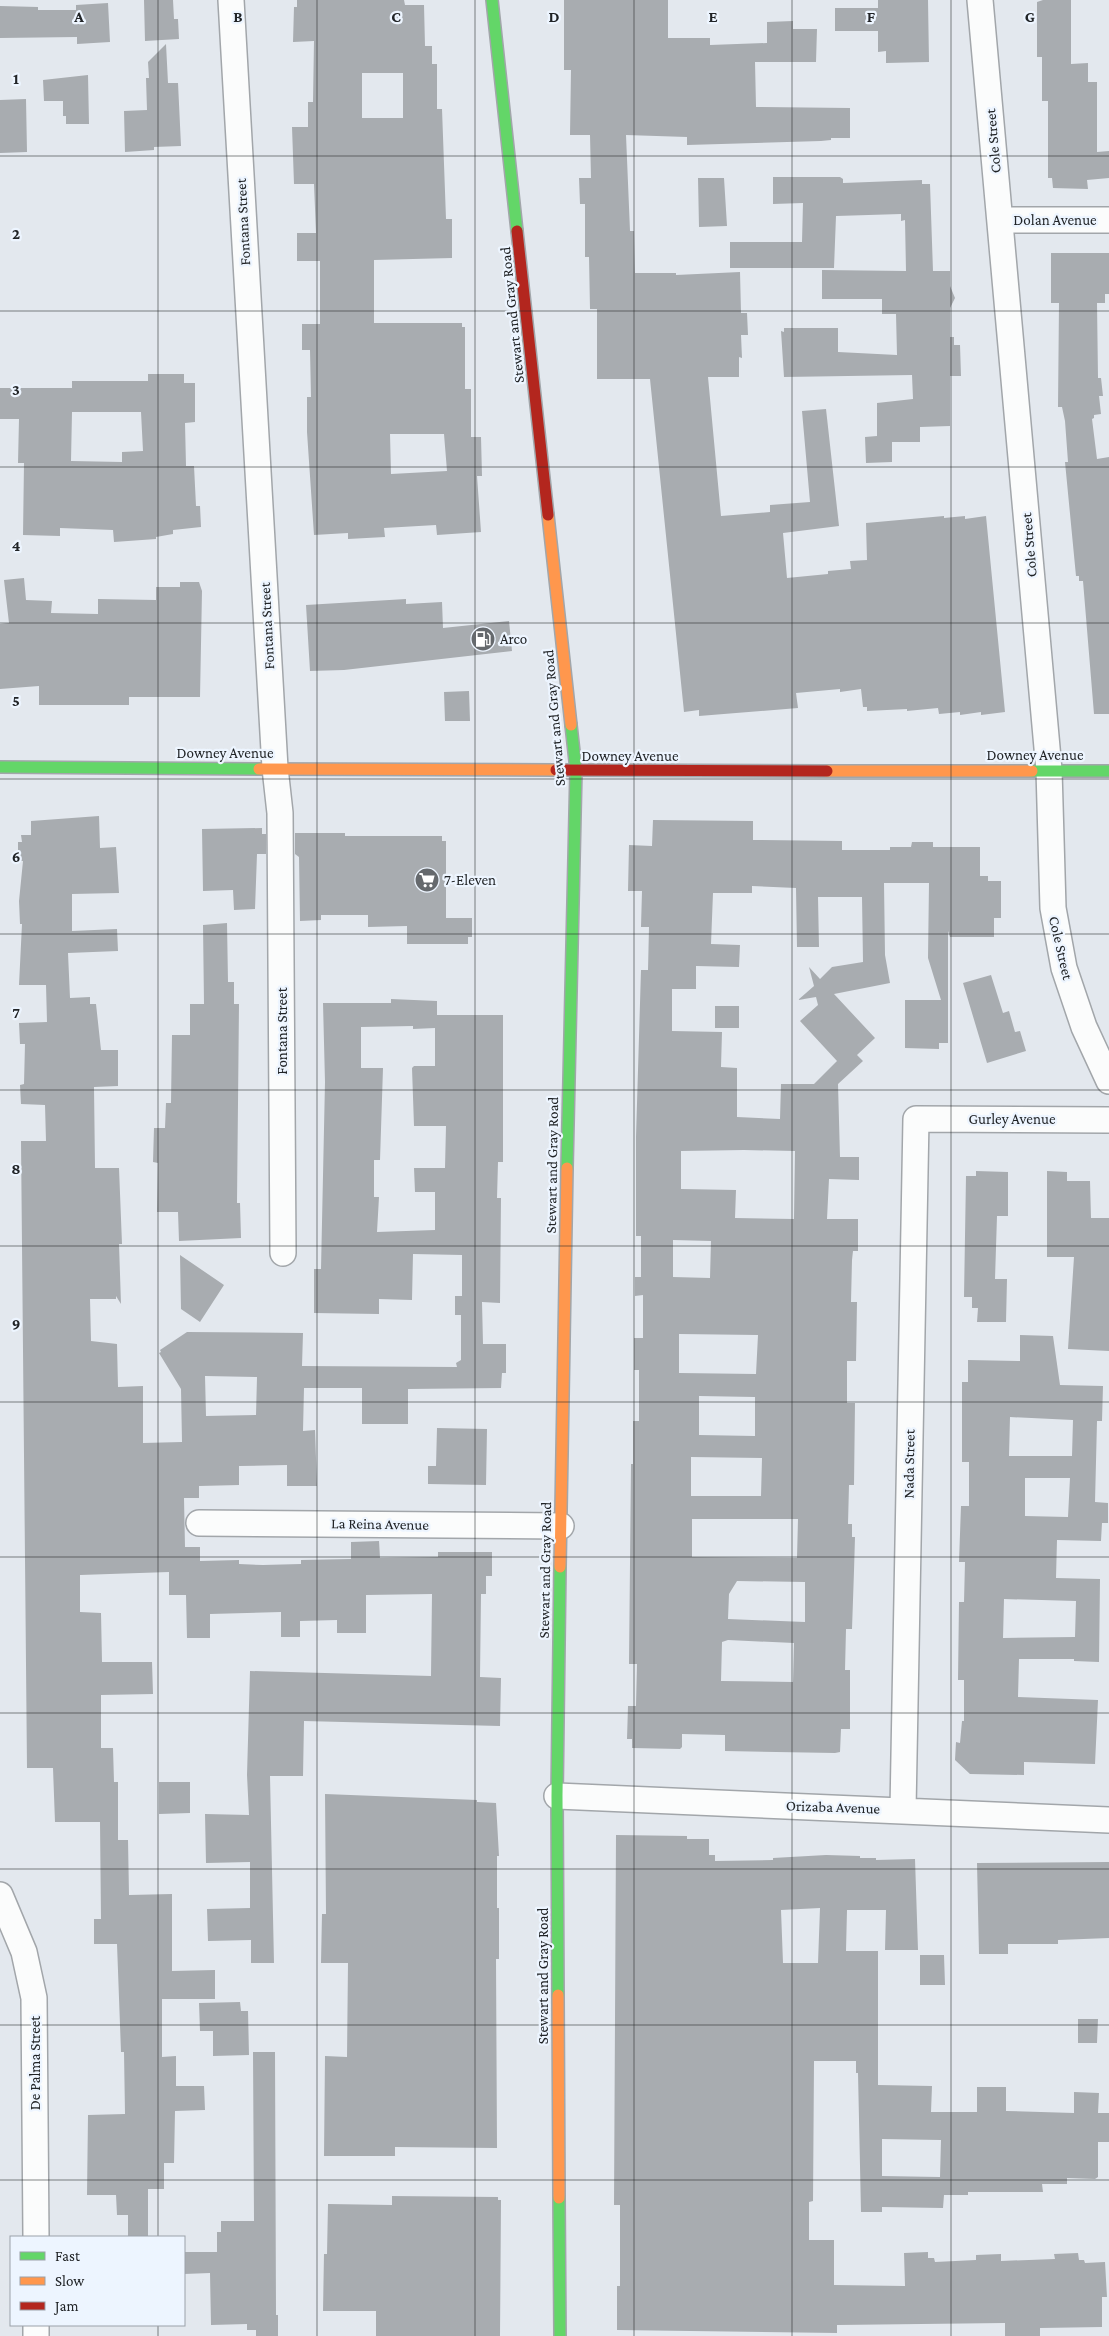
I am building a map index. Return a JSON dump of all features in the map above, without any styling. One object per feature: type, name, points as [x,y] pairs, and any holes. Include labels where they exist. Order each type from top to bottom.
[{"type":"main road","name":"Stewart and Gray Road","points":[[492,0],[576,770],[560,1526],[557,1796],[560,2336]]},
{"type":"main road","name":"Downey Avenue","points":[[0,767],[1109,771]]},
{"type":"street","name":"Fontana Street","points":[[231,0],[275,768],[280,823],[283,1253]]},
{"type":"street","name":"Cole Street","points":[[980,0],[1049,770],[1053,908],[1064,968],[1084,1027],[1109,1081]]},
{"type":"street","name":"Dolan Avenue","points":[[1000,220],[1109,220]]},
{"type":"street","name":"Gurley Avenue","points":[[916,1119],[1109,1120]]},
{"type":"street","name":"Nada Street","points":[[903,1810],[916,1119]]},
{"type":"street","name":"La Reina Avenue","points":[[199,1523],[560,1526]]},
{"type":"street","name":"Orizaba Avenue","points":[[557,1796],[1109,1820]]},
{"type":"street","name":"De Palma Street","points":[[0,1895],[24,1952],[34,1998],[36,2236]]},
{"type":"building","points":[[144,0],[173,0],[174,19],[178,19],[179,39],[145,41]]},
{"type":"building","points":[[297,0],[404,0],[405,5],[424,5],[425,46],[432,46],[432,64],[437,64],[437,109],[442,109],[446,219],[452,219],[452,258],[374,260],[374,323],[462,323],[462,327],[465,327],[465,389],[471,389],[471,437],[481,437],[482,476],[477,476],[481,532],[437,535],[436,525],[384,528],[385,537],[348,539],[348,533],[314,535],[307,432],[307,397],[311,397],[310,350],[302,350],[302,324],[320,324],[320,261],[297,261],[297,233],[316,233],[314,184],[294,184],[292,127],[308,127],[308,102],[313,102],[314,41],[293,42],[294,7],[297,7]],"holes":[[[362,73],[403,73],[403,118],[362,118]],[[390,434],[444,434],[447,471],[391,474]]]},
{"type":"building","points":[[564,0],[668,0],[668,38],[710,38],[710,45],[767,43],[767,22],[793,21],[793,29],[817,29],[816,62],[755,62],[756,107],[850,108],[850,138],[831,138],[831,140],[821,141],[687,145],[687,137],[626,135],[630,231],[634,231],[635,273],[676,273],[676,275],[740,272],[741,313],[747,313],[748,335],[741,335],[742,358],[739,357],[739,377],[708,377],[721,516],[770,512],[770,505],[810,502],[802,411],[826,409],[839,526],[783,533],[787,578],[828,574],[828,571],[851,569],[850,561],[867,560],[866,523],[944,516],[944,518],[965,516],[965,519],[986,516],[1005,712],[981,715],[981,712],[960,715],[960,712],[939,714],[938,708],[907,711],[907,709],[867,711],[867,707],[863,707],[861,689],[840,692],[840,689],[796,693],[798,708],[699,716],[699,710],[684,712],[650,379],[597,379],[597,309],[590,309],[589,257],[585,257],[585,204],[580,204],[579,178],[591,178],[590,135],[570,135],[571,70],[564,70]]},
{"type":"building","points":[[878,0],[928,0],[929,62],[886,63],[886,51],[878,52],[878,31],[835,31],[835,8],[878,8]]},
{"type":"building","points":[[1043,0],[1071,0],[1071,64],[1088,63],[1088,82],[1097,82],[1097,152],[1109,151],[1109,178],[1087,180],[1088,189],[1053,188],[1052,178],[1048,178],[1048,101],[1042,101],[1042,57],[1037,57],[1037,2]]},
{"type":"building","points":[[108,3],[110,42],[77,44],[77,37],[0,38],[0,6],[38,7],[38,10],[76,10],[76,5]]},
{"type":"building","points":[[166,44],[168,83],[178,83],[181,146],[154,147],[154,150],[125,152],[124,111],[147,110],[146,78],[149,78],[148,62]]},
{"type":"building","points":[[88,75],[89,124],[66,124],[66,116],[63,116],[63,101],[44,101],[43,80]]},
{"type":"building","points":[[26,99],[27,152],[0,153],[0,100]]},
{"type":"building","points":[[773,177],[840,177],[843,179],[843,183],[922,180],[922,184],[930,184],[933,271],[950,271],[950,286],[955,298],[950,308],[950,337],[954,337],[954,345],[960,345],[961,376],[950,376],[950,426],[920,427],[920,442],[892,442],[892,462],[866,463],[865,437],[877,436],[877,403],[913,399],[912,375],[784,377],[781,331],[784,332],[784,328],[838,328],[838,352],[897,355],[896,314],[882,314],[882,299],[822,299],[822,270],[906,271],[905,220],[901,221],[901,214],[836,216],[834,268],[730,268],[730,242],[802,242],[803,203],[773,204]]},
{"type":"building","points":[[698,178],[724,178],[727,226],[699,227]]},
{"type":"building","points":[[1051,253],[1109,253],[1109,294],[1105,294],[1105,303],[1097,303],[1098,378],[1101,378],[1103,396],[1099,396],[1101,414],[1094,415],[1092,419],[1097,459],[1109,457],[1109,714],[1094,714],[1083,581],[1079,581],[1079,576],[1076,576],[1065,462],[1068,462],[1065,421],[1062,407],[1058,407],[1059,303],[1051,303]]},
{"type":"building","points":[[148,374],[184,374],[184,383],[195,383],[195,422],[185,423],[186,466],[194,466],[196,506],[200,506],[201,527],[173,530],[173,534],[156,537],[156,539],[114,542],[113,530],[60,528],[60,536],[23,535],[24,463],[18,463],[19,419],[0,419],[0,388],[72,388],[72,381],[148,381]],"holes":[[[72,412],[141,412],[143,451],[122,452],[122,462],[71,461]]]},
{"type":"building","points":[[24,578],[26,600],[52,601],[51,613],[98,614],[98,599],[156,600],[156,587],[180,587],[180,582],[199,582],[202,591],[200,697],[129,697],[129,705],[39,705],[39,686],[0,689],[0,624],[9,623],[4,580]]},
{"type":"building","points":[[406,599],[406,604],[442,602],[443,628],[509,621],[512,651],[344,670],[310,671],[306,605]]},
{"type":"building","points":[[469,691],[470,721],[445,721],[444,692]]},
{"type":"building","points":[[99,816],[100,848],[116,847],[119,893],[72,894],[72,931],[117,929],[118,951],[68,953],[70,998],[90,997],[90,1004],[96,1004],[101,1050],[118,1050],[118,1086],[94,1087],[95,1168],[119,1168],[122,1244],[119,1244],[121,1304],[116,1296],[116,1299],[90,1299],[91,1341],[117,1344],[118,1387],[143,1386],[143,1443],[182,1442],[181,1389],[159,1353],[161,1352],[160,1350],[187,1332],[303,1333],[302,1366],[457,1367],[456,1363],[461,1360],[461,1315],[455,1315],[455,1296],[462,1296],[462,1255],[413,1254],[412,1300],[379,1299],[379,1314],[314,1313],[314,1269],[321,1269],[325,1082],[323,1003],[391,1003],[391,999],[437,1001],[437,1015],[503,1015],[503,1162],[498,1162],[497,1198],[501,1198],[500,1303],[482,1302],[483,1344],[506,1344],[506,1373],[502,1373],[501,1388],[408,1389],[408,1424],[362,1424],[362,1388],[304,1388],[303,1431],[315,1430],[317,1486],[287,1486],[287,1465],[239,1466],[239,1485],[199,1486],[199,1498],[184,1498],[185,1547],[200,1547],[200,1561],[239,1560],[239,1564],[263,1565],[301,1564],[301,1560],[351,1559],[351,1542],[379,1541],[380,1558],[438,1557],[438,1552],[492,1552],[492,1576],[486,1576],[486,1594],[481,1594],[480,1677],[501,1678],[500,1726],[304,1721],[303,1776],[270,1776],[274,1963],[251,1963],[251,1940],[208,1941],[207,1909],[250,1908],[250,1862],[206,1863],[205,1814],[249,1815],[247,1775],[250,1671],[431,1676],[432,1594],[366,1595],[366,1633],[337,1633],[337,1620],[300,1621],[300,1637],[281,1637],[281,1612],[210,1614],[210,1638],[187,1638],[186,1595],[169,1595],[169,1572],[80,1575],[80,1612],[101,1613],[102,1662],[152,1662],[153,1694],[101,1695],[101,1748],[113,1748],[114,1782],[118,1782],[118,1840],[128,1840],[129,1895],[172,1894],[172,1971],[215,1970],[215,1999],[162,1999],[162,2057],[176,2056],[176,2086],[204,2086],[205,2110],[175,2111],[174,2163],[164,2163],[164,2189],[148,2189],[148,2236],[128,2236],[128,2215],[117,2215],[116,2195],[87,2195],[88,2115],[125,2114],[124,2052],[121,2052],[117,1944],[94,1944],[94,1919],[101,1919],[100,1822],[55,1822],[53,1768],[27,1768],[21,1141],[46,1141],[45,1105],[21,1104],[20,1085],[24,1084],[25,1044],[20,1044],[19,1023],[47,1022],[46,985],[19,985],[22,924],[20,924],[19,901],[23,861],[18,861],[18,842],[22,842],[21,835],[31,835],[31,821]],"holes":[[[413,1026],[413,1029],[435,1028],[435,1066],[414,1066],[412,1068],[414,1126],[446,1126],[445,1168],[414,1168],[415,1192],[435,1192],[435,1230],[377,1232],[379,1197],[374,1197],[374,1160],[380,1160],[383,1068],[361,1068],[361,1027]],[[205,1376],[257,1377],[256,1415],[206,1416]]]},
{"type":"building","points":[[653,820],[753,821],[753,840],[842,841],[842,850],[890,850],[890,847],[911,847],[912,842],[933,842],[933,847],[980,847],[980,876],[988,876],[988,881],[1001,881],[1001,918],[994,918],[994,937],[950,937],[948,931],[948,1043],[939,1043],[939,1049],[905,1048],[905,1000],[941,1000],[928,958],[929,883],[884,883],[885,955],[890,983],[834,994],[875,1038],[857,1055],[863,1061],[838,1084],[840,1157],[859,1157],[859,1180],[829,1179],[827,1219],[858,1219],[858,1251],[853,1251],[851,1302],[857,1302],[856,1361],[847,1361],[847,1403],[855,1403],[854,1485],[849,1485],[848,1524],[852,1524],[852,1537],[855,1537],[852,1629],[846,1629],[845,1670],[850,1670],[850,1729],[841,1729],[840,1752],[725,1751],[725,1735],[682,1734],[682,1747],[680,1749],[632,1748],[632,1739],[627,1739],[628,1706],[636,1706],[637,1664],[629,1664],[631,1464],[633,1464],[633,1421],[639,1421],[639,1370],[634,1370],[634,1338],[643,1338],[643,1295],[635,1296],[635,1277],[641,1277],[641,1236],[636,1236],[636,1137],[641,970],[648,970],[649,927],[641,927],[642,891],[628,891],[629,845],[652,846]],"holes":[[[752,886],[796,888],[797,947],[819,947],[818,897],[862,897],[863,962],[832,967],[820,979],[809,967],[814,986],[798,1000],[816,997],[818,1005],[800,1021],[837,1061],[814,1084],[781,1084],[780,1119],[737,1117],[737,1068],[721,1067],[722,1032],[672,1031],[672,989],[696,989],[696,966],[739,967],[740,945],[711,944],[713,893],[752,893]],[[681,1151],[795,1151],[794,1219],[735,1218],[736,1190],[681,1189]],[[673,1240],[711,1241],[710,1278],[673,1277]],[[679,1334],[758,1335],[756,1374],[679,1373]],[[699,1396],[755,1397],[755,1436],[699,1435]],[[691,1457],[762,1458],[761,1496],[691,1496]],[[692,1519],[798,1519],[797,1558],[692,1557]],[[737,1581],[805,1582],[805,1622],[728,1619],[729,1594]],[[728,1640],[794,1643],[793,1682],[721,1681],[722,1642]]]},
{"type":"building","points":[[262,828],[262,834],[266,834],[266,854],[257,854],[255,909],[234,910],[233,890],[203,891],[202,829]]},
{"type":"building","points":[[295,833],[345,833],[345,836],[442,836],[442,841],[446,841],[446,918],[472,918],[472,937],[468,937],[468,944],[407,944],[407,926],[368,927],[368,915],[321,915],[321,920],[300,921],[299,857],[295,854]]},
{"type":"building","points":[[227,923],[228,982],[234,982],[234,1004],[239,1004],[237,1203],[240,1203],[241,1238],[179,1241],[178,1212],[157,1212],[158,1163],[153,1162],[154,1128],[165,1128],[166,1103],[171,1103],[172,1035],[190,1035],[190,1004],[204,1004],[203,925]]},
{"type":"building","points":[[991,975],[1003,1013],[1009,1011],[1015,1032],[1020,1031],[1026,1051],[987,1063],[963,983]]},
{"type":"building","points":[[715,1006],[739,1006],[739,1028],[715,1028]]},
{"type":"building","points":[[976,1171],[1008,1172],[1008,1216],[997,1216],[995,1279],[1007,1279],[1006,1322],[977,1322],[978,1308],[972,1308],[972,1297],[964,1297],[966,1176],[976,1176]]},
{"type":"building","points":[[1047,1171],[1067,1172],[1067,1181],[1090,1181],[1091,1218],[1109,1218],[1109,1351],[1068,1349],[1074,1257],[1047,1257]]},
{"type":"building","points":[[180,1255],[224,1285],[200,1322],[181,1309]]},
{"type":"building","points":[[1020,1335],[1053,1336],[1060,1385],[1103,1386],[1102,1421],[1097,1421],[1095,1502],[1108,1503],[1108,1523],[1102,1523],[1101,1541],[1057,1540],[1056,1578],[1100,1579],[1099,1662],[1074,1661],[1074,1659],[1019,1659],[1018,1697],[1098,1700],[1095,1764],[1024,1762],[1024,1775],[970,1774],[955,1760],[956,1742],[960,1743],[962,1721],[964,1721],[964,1680],[958,1680],[959,1602],[964,1602],[965,1562],[959,1562],[961,1506],[969,1506],[969,1462],[962,1462],[962,1382],[968,1382],[968,1360],[1020,1361]],"holes":[[[1010,1417],[1073,1420],[1072,1456],[1009,1456]],[[1025,1478],[1070,1478],[1068,1517],[1025,1516]],[[1004,1599],[1076,1601],[1075,1637],[1003,1638]]]},
{"type":"building","points":[[437,1428],[487,1429],[486,1485],[428,1484],[428,1466],[436,1466]]},
{"type":"building","points":[[159,1782],[190,1782],[190,1813],[159,1814]]},
{"type":"building","points":[[325,1794],[477,1800],[477,1802],[496,1803],[499,1856],[497,1856],[499,1959],[496,1959],[497,2148],[395,2147],[395,2156],[324,2156],[325,2056],[347,2057],[348,1963],[321,1963],[322,1914],[326,1914]]},
{"type":"building","points":[[616,1835],[687,1836],[687,1839],[709,1839],[709,1855],[715,1855],[715,1861],[773,1860],[773,1858],[826,1855],[860,1856],[860,1858],[876,1858],[876,1860],[915,1859],[918,1950],[885,1950],[886,1910],[847,1910],[846,1951],[878,1951],[878,2085],[932,2086],[931,2112],[977,2112],[977,2087],[1006,2087],[1006,2111],[1074,2113],[1074,2092],[1099,2093],[1098,2113],[1109,2113],[1109,2142],[1098,2142],[1098,2177],[1095,2179],[1067,2178],[1067,2184],[1042,2184],[1043,2192],[968,2192],[968,2195],[944,2195],[943,2208],[882,2207],[882,2212],[861,2212],[858,2073],[856,2073],[856,2061],[814,2061],[813,2201],[809,2202],[809,2240],[834,2240],[834,2285],[905,2286],[904,2253],[928,2252],[928,2258],[934,2258],[935,2262],[976,2260],[976,2255],[1001,2254],[1001,2261],[1055,2259],[1054,2254],[1078,2253],[1079,2260],[1084,2260],[1085,2263],[1105,2262],[1107,2297],[1102,2297],[1102,2327],[1040,2328],[1040,2336],[1005,2336],[1005,2323],[837,2325],[837,2333],[617,2330],[617,2286],[620,2286],[620,2205],[614,2205]],"holes":[[[820,1908],[818,1963],[783,1963],[781,1910]],[[882,2139],[941,2140],[940,2177],[882,2176]]]},
{"type":"building","points":[[1109,1862],[1109,1938],[1058,1940],[1058,1944],[1008,1944],[1008,1954],[979,1954],[977,1863]]},
{"type":"building","points":[[920,1955],[944,1955],[945,1985],[920,1985]]},
{"type":"building","points":[[240,2002],[241,2011],[248,2011],[249,2055],[213,2056],[213,2031],[200,2031],[199,2003]]},
{"type":"building","points":[[1078,2019],[1098,2019],[1097,2043],[1078,2043]]},
{"type":"building","points":[[253,2052],[275,2052],[276,2315],[278,2315],[278,2336],[256,2336],[256,2330],[247,2330],[247,2324],[211,2325],[210,2273],[185,2274],[185,2252],[217,2252],[217,2232],[221,2232],[221,2221],[254,2221]]},
{"type":"building","points":[[392,2196],[498,2197],[498,2200],[501,2200],[500,2336],[376,2336],[376,2311],[323,2311],[324,2254],[327,2254],[328,2204],[392,2205]]},
{"type":"traffic: fast","points":[[492,0],[517,231]]},
{"type":"traffic: fast","points":[[567,1168],[576,770],[571,725]]},
{"type":"traffic: fast","points":[[0,767],[259,769]]},
{"type":"traffic: fast","points":[[1032,771],[1109,771]]},
{"type":"traffic: fast","points":[[558,1995],[557,1796],[560,1567]]},
{"type":"traffic: fast","points":[[559,2198],[560,2336]]},
{"type":"traffic: slow","points":[[548,515],[571,725]]},
{"type":"traffic: slow","points":[[259,769],[556,770]]},
{"type":"traffic: slow","points":[[827,771],[1032,771]]},
{"type":"traffic: slow","points":[[560,1567],[567,1168]]},
{"type":"traffic: slow","points":[[558,1995],[559,2198]]},
{"type":"traffic: jam","points":[[517,231],[548,515]]},
{"type":"traffic: jam","points":[[556,770],[827,771]]},
{"type":"place","name":"Arco","points":[[483,639]]},
{"type":"place","name":"7-Eleven","points":[[427,880]]}]
